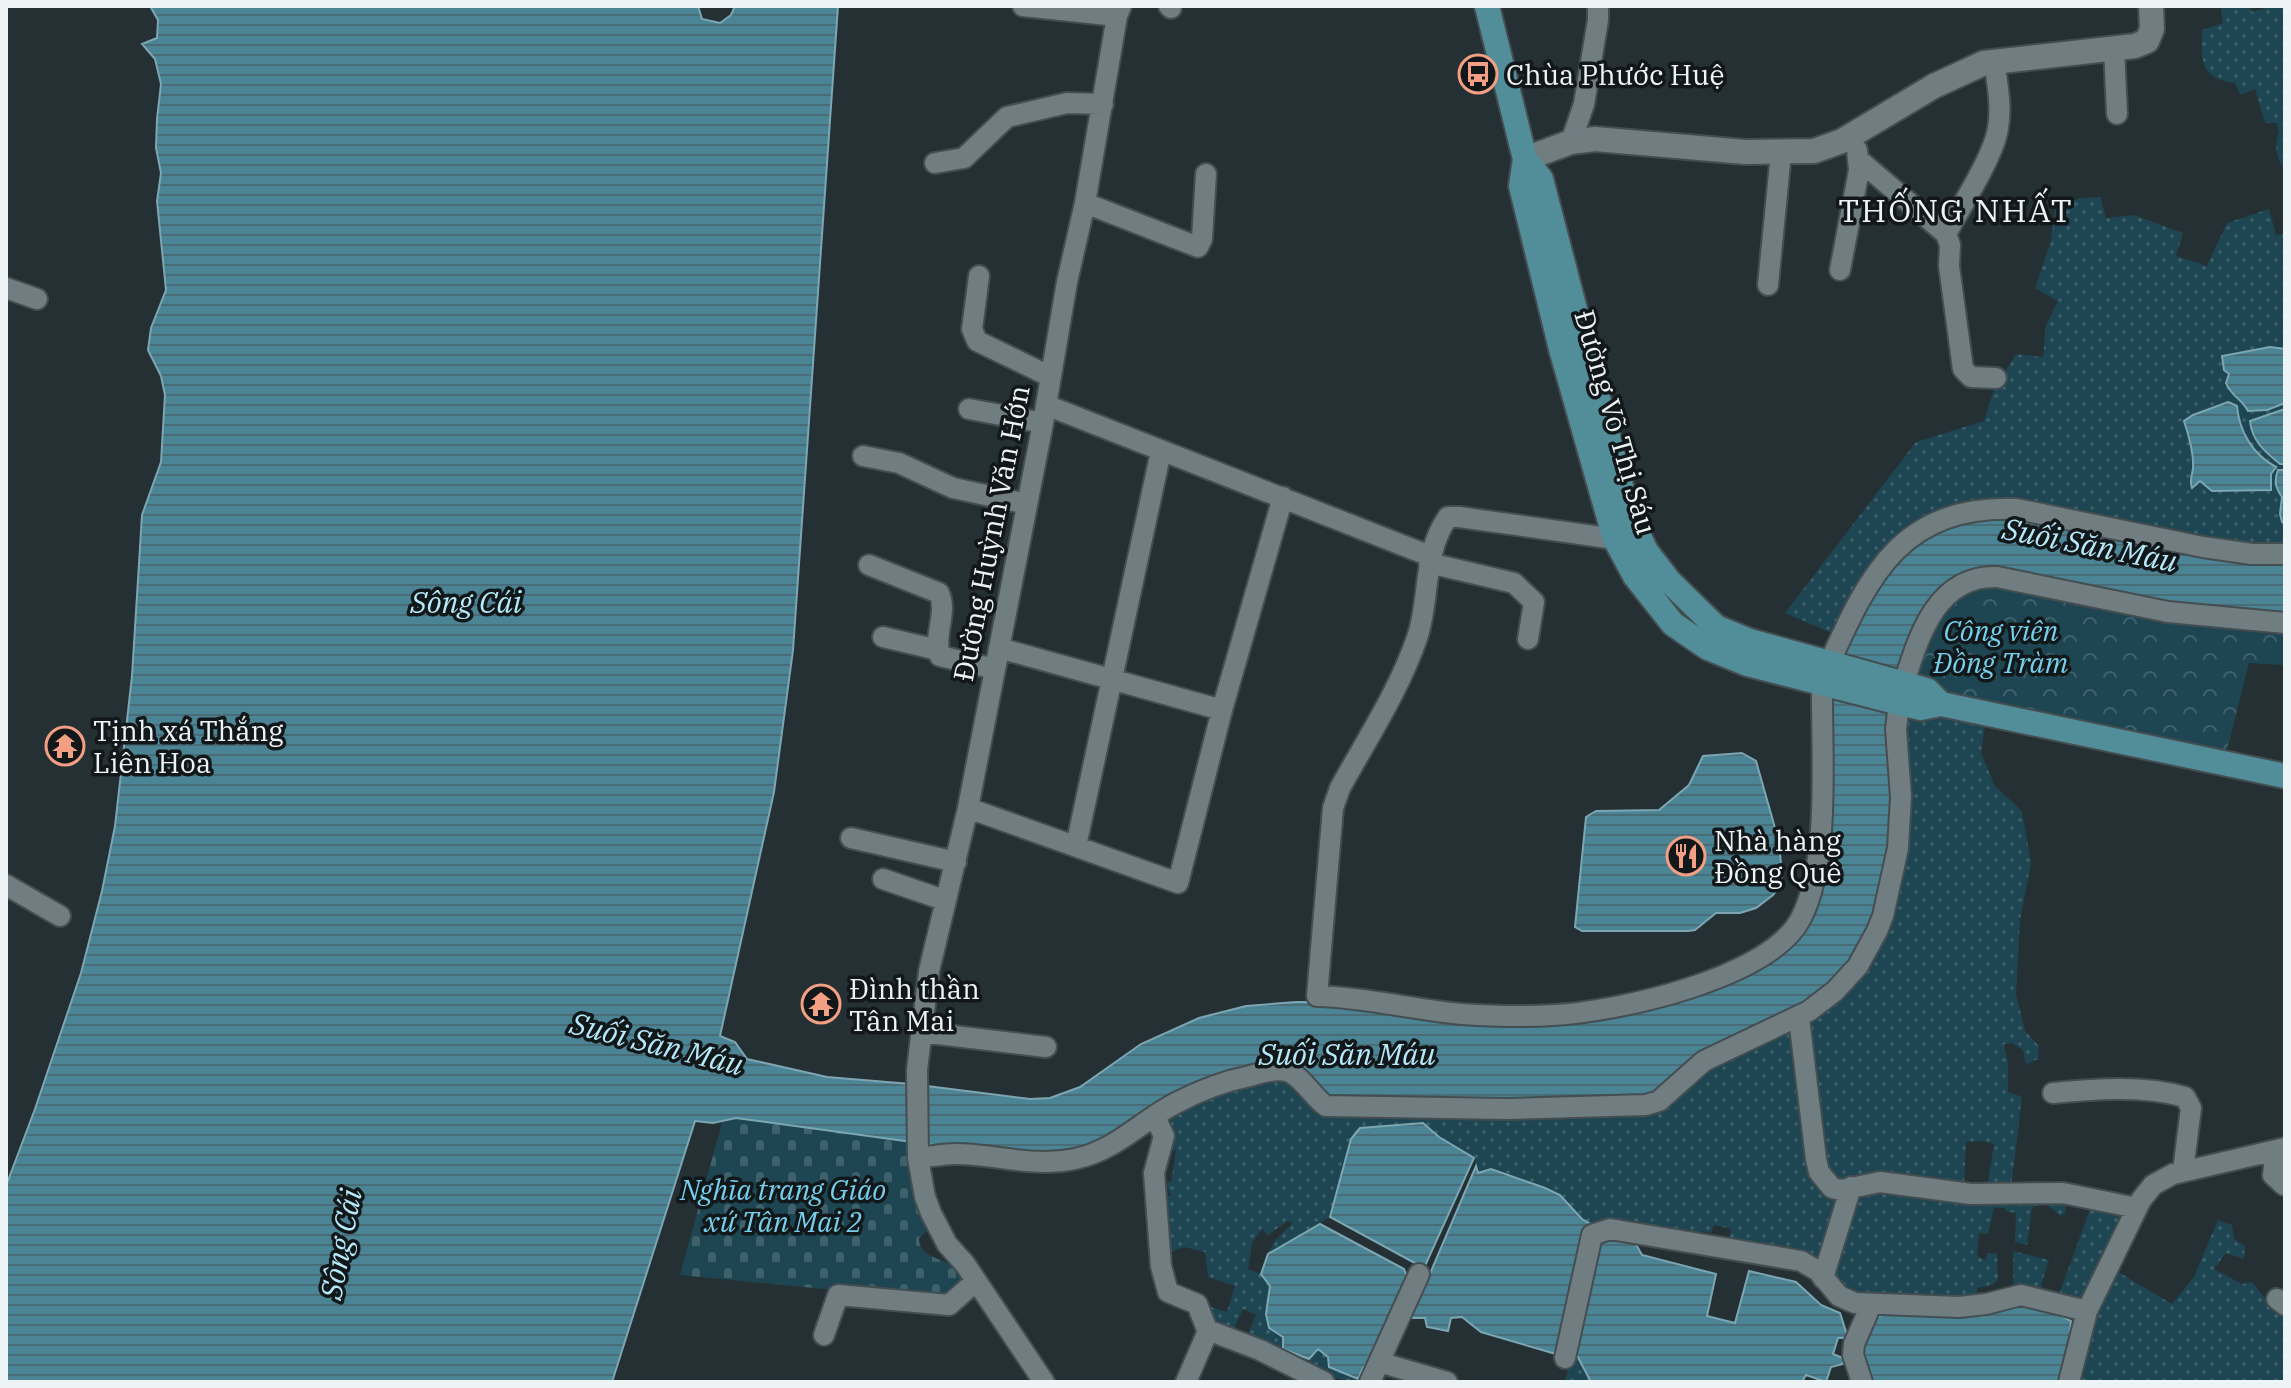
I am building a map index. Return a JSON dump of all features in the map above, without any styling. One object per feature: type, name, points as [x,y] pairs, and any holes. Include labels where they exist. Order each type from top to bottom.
[{"type":"main road","name":"Đường Võ Thị Sáu","points":[[1487,6],[1525,159],[1521,186],[1528,216],[1561,349],[1615,539],[1635,576],[1673,624],[1708,648],[1747,664],[1825,674]]},
{"type":"main road","name":"Đường Võ Thị Sáu","points":[[1525,159],[1541,179],[1613,460],[1628,513],[1646,551],[1683,597],[1716,627],[1825,674]]},
{"type":"main road","points":[[1825,674],[1901,693],[1927,690],[1941,704],[2285,776]]},
{"type":"street","points":[[1023,6],[1119,11]]},
{"type":"street","points":[[1571,142],[1584,104],[1598,6]]},
{"type":"street","points":[[1525,159],[1571,142],[1603,139],[1781,153],[1814,151],[1855,134],[1934,86],[1994,60],[2063,56],[2147,41],[2152,29],[2151,6]]},
{"type":"street","name":"Đường Huỳnh Văn Hớn","points":[[918,1158],[917,1070],[929,971],[968,808],[1119,11]]},
{"type":"street","points":[[2114,48],[2117,114]]},
{"type":"street","points":[[1946,234],[1976,180],[1997,133],[1999,112],[1994,60]]},
{"type":"street","points":[[935,163],[964,158],[1007,117],[1067,103],[1103,104]]},
{"type":"street","points":[[1840,270],[1859,160],[1855,134]]},
{"type":"street","points":[[1768,285],[1781,153]]},
{"type":"street","points":[[1859,160],[1946,234],[1950,245],[1949,266],[1963,369],[1971,377],[1996,378]]},
{"type":"street","points":[[1085,203],[1198,247],[1202,239],[1206,174]]},
{"type":"street","points":[[979,276],[973,336],[977,341],[1049,376]]},
{"type":"street","points":[[6,288],[37,299]]},
{"type":"street","points":[[969,409],[1044,414],[1161,451],[1283,497],[1430,560],[1520,587],[1534,602],[1528,639]]},
{"type":"street","points":[[1076,846],[1161,451]]},
{"type":"street","points":[[863,456],[899,463],[953,488],[1027,504]]},
{"type":"street","points":[[968,808],[1178,883],[1222,710],[1283,497]]},
{"type":"street","points":[[1615,539],[1448,517],[1440,528],[1430,560],[1419,632],[1409,660],[1340,788],[1333,808],[1317,996],[1464,1014],[1556,1015],[1623,1004],[1692,987],[1739,970],[1766,956],[1785,941],[1801,920],[1816,870],[1821,841],[1825,674],[1856,603],[1872,577],[1922,529],[1952,514],[1992,508],[2017,509],[2203,547],[2252,554],[2285,554]]},
{"type":"street","points":[[869,565],[939,593],[942,610],[940,656],[995,669]]},
{"type":"street","points":[[1044,1382],[976,1281],[947,1244],[925,1197],[918,1158],[955,1154],[1039,1163],[1078,1158],[1106,1149],[1175,1103],[1230,1080],[1274,1070],[1288,1071],[1299,1079],[1314,1099],[1326,1106],[1507,1109],[1646,1105],[1659,1101],[1704,1061],[1799,1018],[1851,976],[1867,951],[1883,916],[1894,871],[1900,820],[1896,746],[1901,693],[1920,639],[1940,603],[1962,582],[1984,576],[1997,577],[2168,612],[2285,623]]},
{"type":"street","points":[[883,637],[938,650]]},
{"type":"street","points":[[999,648],[1222,710]]},
{"type":"street","points":[[851,838],[956,862]]},
{"type":"street","points":[[883,879],[944,900]]},
{"type":"street","points":[[6,885],[60,916]]},
{"type":"street","points":[[1799,1018],[1819,1172],[1832,1188],[1841,1190],[1880,1182],[1971,1194],[2063,1193],[2137,1208]]},
{"type":"street","points":[[921,1032],[1046,1047]]},
{"type":"street","points":[[2053,1093],[2109,1090],[2173,1093],[2185,1097],[2191,1108],[2183,1171]]},
{"type":"street","points":[[1155,1117],[1164,1136],[1154,1173],[1162,1274],[1168,1292],[1197,1304],[1208,1332],[1186,1382]]},
{"type":"street","points":[[2069,1382],[2087,1311],[2137,1208],[2153,1185],[2183,1171],[2280,1149],[2273,1175],[2284,1185]]},
{"type":"street","points":[[1823,1278],[1851,1187]]},
{"type":"street","points":[[1565,1358],[1592,1235],[1606,1229],[1787,1257],[1810,1265],[1847,1301],[1871,1305],[1959,1307],[2021,1295],[2087,1311]]},
{"type":"street","points":[[1370,1382],[1419,1274]]},
{"type":"street","points":[[824,1335],[838,1295],[949,1305],[976,1281]]},
{"type":"street","points":[[1862,1382],[1853,1355],[1854,1344],[1871,1305]]},
{"type":"street","points":[[1208,1332],[1222,1334],[1260,1350],[1324,1382]]},
{"type":"street","points":[[1379,1362],[1447,1382]]},
{"type":"green space","points":[[2249,6],[2252,12],[2270,6],[2285,6],[2285,171],[2277,151],[2279,131],[2276,123],[2265,123],[2255,89],[2240,95],[2235,83],[2215,77],[2205,67],[2202,30],[2223,23],[2221,8]]},
{"type":"green space","points":[[2100,197],[2106,218],[2134,215],[2183,233],[2176,256],[2207,266],[2227,223],[2269,209],[2276,235],[2285,233],[2285,547],[2249,546],[1970,503],[1928,516],[1909,529],[1834,634],[1785,613],[1916,442],[1984,421],[1994,390],[2016,354],[2043,357],[2046,325],[2058,301],[2035,288],[2051,241],[2055,209],[2080,198]]},
{"type":"green space","name":"Công viên Đồng Tràm","points":[[1985,582],[2285,629],[2285,665],[2249,663],[2226,754],[1949,699],[1912,678],[1925,641],[1952,597]]},
{"type":"green space","points":[[1902,714],[1986,717],[1981,753],[1995,786],[2022,811],[2031,863],[2020,920],[2016,994],[2025,1031],[2039,1046],[2038,1059],[2026,1065],[2023,1050],[2012,1043],[2004,1044],[2008,1063],[2008,1092],[2022,1097],[2011,1188],[1987,1189],[1994,1144],[1981,1141],[1966,1142],[1964,1187],[1855,1180],[1821,1266],[1729,1242],[1731,1229],[1714,1225],[1711,1233],[1702,1231],[1701,1238],[1596,1227],[1582,1219],[1560,1195],[1491,1169],[1478,1173],[1474,1158],[1439,1137],[1424,1123],[1399,1126],[1351,1139],[1330,1217],[1268,1254],[1275,1240],[1293,1223],[1288,1221],[1268,1235],[1262,1229],[1252,1243],[1248,1269],[1261,1274],[1270,1286],[1266,1314],[1269,1328],[1283,1337],[1318,1349],[1358,1379],[1363,1368],[1368,1372],[1364,1382],[1319,1372],[1261,1342],[1248,1334],[1256,1315],[1243,1309],[1234,1329],[1214,1323],[1204,1305],[1227,1312],[1235,1286],[1208,1277],[1205,1252],[1184,1247],[1168,1253],[1162,1195],[1171,1196],[1166,1183],[1171,1182],[1176,1150],[1164,1153],[1161,1118],[1185,1104],[1187,1110],[1202,1104],[1200,1100],[1274,1076],[1696,1074],[1806,1021]]},
{"type":"green space","name":"Nghĩa trang Giáo xứ Tân Mai 2","points":[[735,1118],[907,1141],[913,1190],[928,1230],[919,1238],[920,1245],[927,1253],[954,1267],[965,1284],[947,1301],[680,1275],[723,1119]]},
{"type":"green space","points":[[1856,1192],[2067,1200],[2065,1214],[2061,1216],[2044,1203],[2032,1208],[2027,1245],[2015,1242],[2016,1213],[2005,1211],[2005,1208],[1994,1208],[1988,1234],[1979,1233],[1977,1256],[1985,1260],[1988,1253],[1997,1254],[1998,1279],[1992,1285],[1977,1288],[1977,1300],[1853,1298],[1830,1277]]},
{"type":"green space","points":[[2092,1204],[2129,1213],[2083,1304],[2058,1297]]},
{"type":"green space","points":[[2218,1220],[2232,1225],[2234,1239],[2245,1246],[2244,1259],[2226,1253],[2214,1269],[2242,1284],[2252,1282],[2266,1300],[2285,1312],[2285,1382],[2074,1382],[2093,1313],[2113,1269],[2172,1304],[2194,1277]]},
{"type":"green space","points":[[2013,1251],[2049,1260],[2039,1292],[2013,1290]]},
{"type":"green space","points":[[1573,1348],[1591,1382],[1565,1382]]},
{"type":"water","name":"Sông Cái","points":[[150,6],[698,6],[702,19],[720,23],[731,15],[735,6],[838,6],[793,650],[774,792],[720,1036],[735,1042],[747,1059],[827,1077],[1030,1099],[1050,1098],[1080,1087],[1141,1044],[1199,1018],[1246,1006],[1331,1002],[1462,1021],[1692,994],[1806,923],[1827,691],[1877,579],[1925,535],[1993,514],[2285,561],[2285,618],[2193,610],[1999,571],[1921,622],[1894,780],[1884,892],[1861,951],[1824,992],[1645,1099],[1328,1100],[1273,1064],[1099,1147],[1070,1154],[956,1148],[736,1118],[713,1123],[695,1121],[612,1382],[6,1382],[6,1186],[81,973],[102,891],[115,826],[132,676],[142,515],[161,462],[165,395],[161,376],[148,350],[151,328],[166,290],[157,201],[161,173],[156,148],[161,84],[155,59],[142,44],[157,38],[158,20]]},
{"type":"water","points":[[2270,347],[2285,349],[2285,403],[2267,410],[2248,411],[2226,383],[2229,374],[2224,370],[2222,356]]},
{"type":"water","points":[[2228,402],[2237,406],[2244,433],[2254,449],[2276,467],[2271,474],[2271,490],[2212,491],[2200,481],[2192,488],[2193,456],[2184,421]]},
{"type":"water","points":[[2285,409],[2285,464],[2280,464],[2256,440],[2250,421]]},
{"type":"water","points":[[2278,470],[2285,470],[2285,524],[2280,514],[2282,497],[2276,484]]},
{"type":"water","points":[[1742,753],[1756,761],[1779,842],[1782,876],[1773,895],[1756,908],[1740,913],[1716,913],[1695,930],[1582,931],[1575,927],[1586,817],[1596,811],[1659,810],[1689,785],[1703,756]]},
{"type":"water","points":[[1423,1123],[1439,1137],[1474,1158],[1424,1268],[1330,1217],[1351,1139],[1360,1128]]},
{"type":"water","points":[[1476,1166],[1478,1173],[1491,1169],[1560,1195],[1582,1219],[1596,1227],[1559,1355],[1481,1332],[1462,1317],[1451,1318],[1448,1331],[1427,1327],[1425,1318],[1411,1318]]},
{"type":"water","points":[[1320,1224],[1404,1269],[1408,1279],[1371,1359],[1358,1379],[1329,1367],[1328,1357],[1318,1349],[1309,1359],[1283,1349],[1283,1337],[1269,1328],[1266,1314],[1270,1286],[1261,1274],[1268,1254]]},
{"type":"water","points":[[1598,1238],[1633,1239],[1642,1255],[1716,1274],[1707,1316],[1735,1323],[1749,1271],[1796,1282],[1821,1305],[1840,1313],[1848,1338],[1838,1338],[1833,1354],[1845,1359],[1843,1364],[1831,1367],[1826,1382],[1806,1375],[1802,1382],[1591,1382],[1573,1348]]},
{"type":"water","points":[[2028,1304],[2071,1321],[2069,1351],[2060,1382],[1873,1382],[1864,1350],[1874,1317],[1888,1314],[1983,1316],[2007,1306]]},
{"type":"place","name":"Chùa Phước Huệ","points":[[1478,74]]},
{"type":"place","name":"Tịnh xá Thắng Liên Hoa","points":[[65,746]]},
{"type":"place","name":"Nhà hàng Đồng Quê","points":[[1686,856]]},
{"type":"place","name":"Đình thần Tân Mai","points":[[821,1004]]},
{"type":"district","name":"THỐNG NHẤT","points":[[1956,210]]},
{"type":"water label","name":"Suối Săn Máu","points":[[2090,544]]},
{"type":"water label","name":"Suối Săn Máu","points":[[657,1043]]},
{"type":"water label","name":"Suối Săn Máu","points":[[1347,1053]]}]
